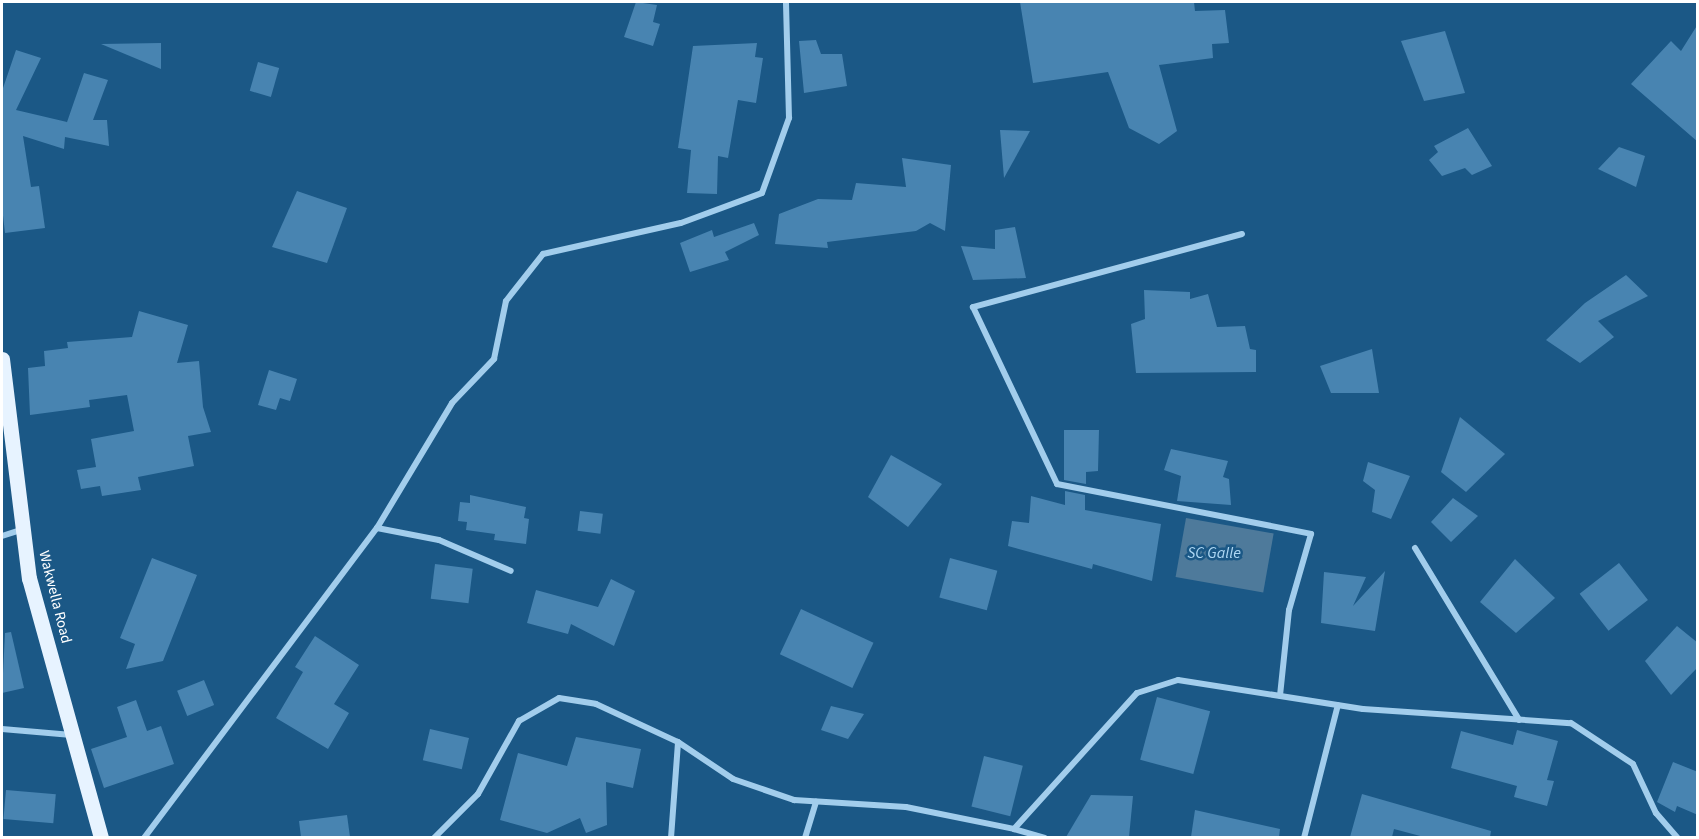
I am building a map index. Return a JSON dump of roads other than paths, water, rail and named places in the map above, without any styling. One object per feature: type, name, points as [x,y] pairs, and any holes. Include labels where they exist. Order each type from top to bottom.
[{"type":"main road","name":"Wakwella Road","points":[[2,359],[21,530],[29,578],[101,837]]},
{"type":"street","points":[[144,837],[377,528],[452,403],[494,359],[506,301],[543,254],[681,223],[762,194],[789,118],[786,2]]},
{"type":"street","points":[[1242,234],[973,307],[1057,484],[1311,534],[1289,610],[1280,696]]},
{"type":"street","points":[[377,528],[439,540],[511,571]]},
{"type":"street","points":[[2,536],[21,530]]},
{"type":"street","points":[[1415,548],[1519,720]]},
{"type":"street","points":[[1014,829],[1137,693],[1178,680],[1338,705],[1571,723],[1633,764],[1656,813],[1678,837]]},
{"type":"street","points":[[434,837],[478,795],[519,722],[559,698],[596,704],[678,742],[733,779],[794,800],[906,807],[1045,837]]},
{"type":"street","points":[[1304,837],[1338,705]]},
{"type":"street","points":[[2,729],[73,735]]},
{"type":"street","points":[[671,837],[678,742]]},
{"type":"street","points":[[805,837],[816,802]]},
{"type":"water","name":"SC Galle","points":[[1186,518],[1274,533],[1263,593],[1176,577]]}]
